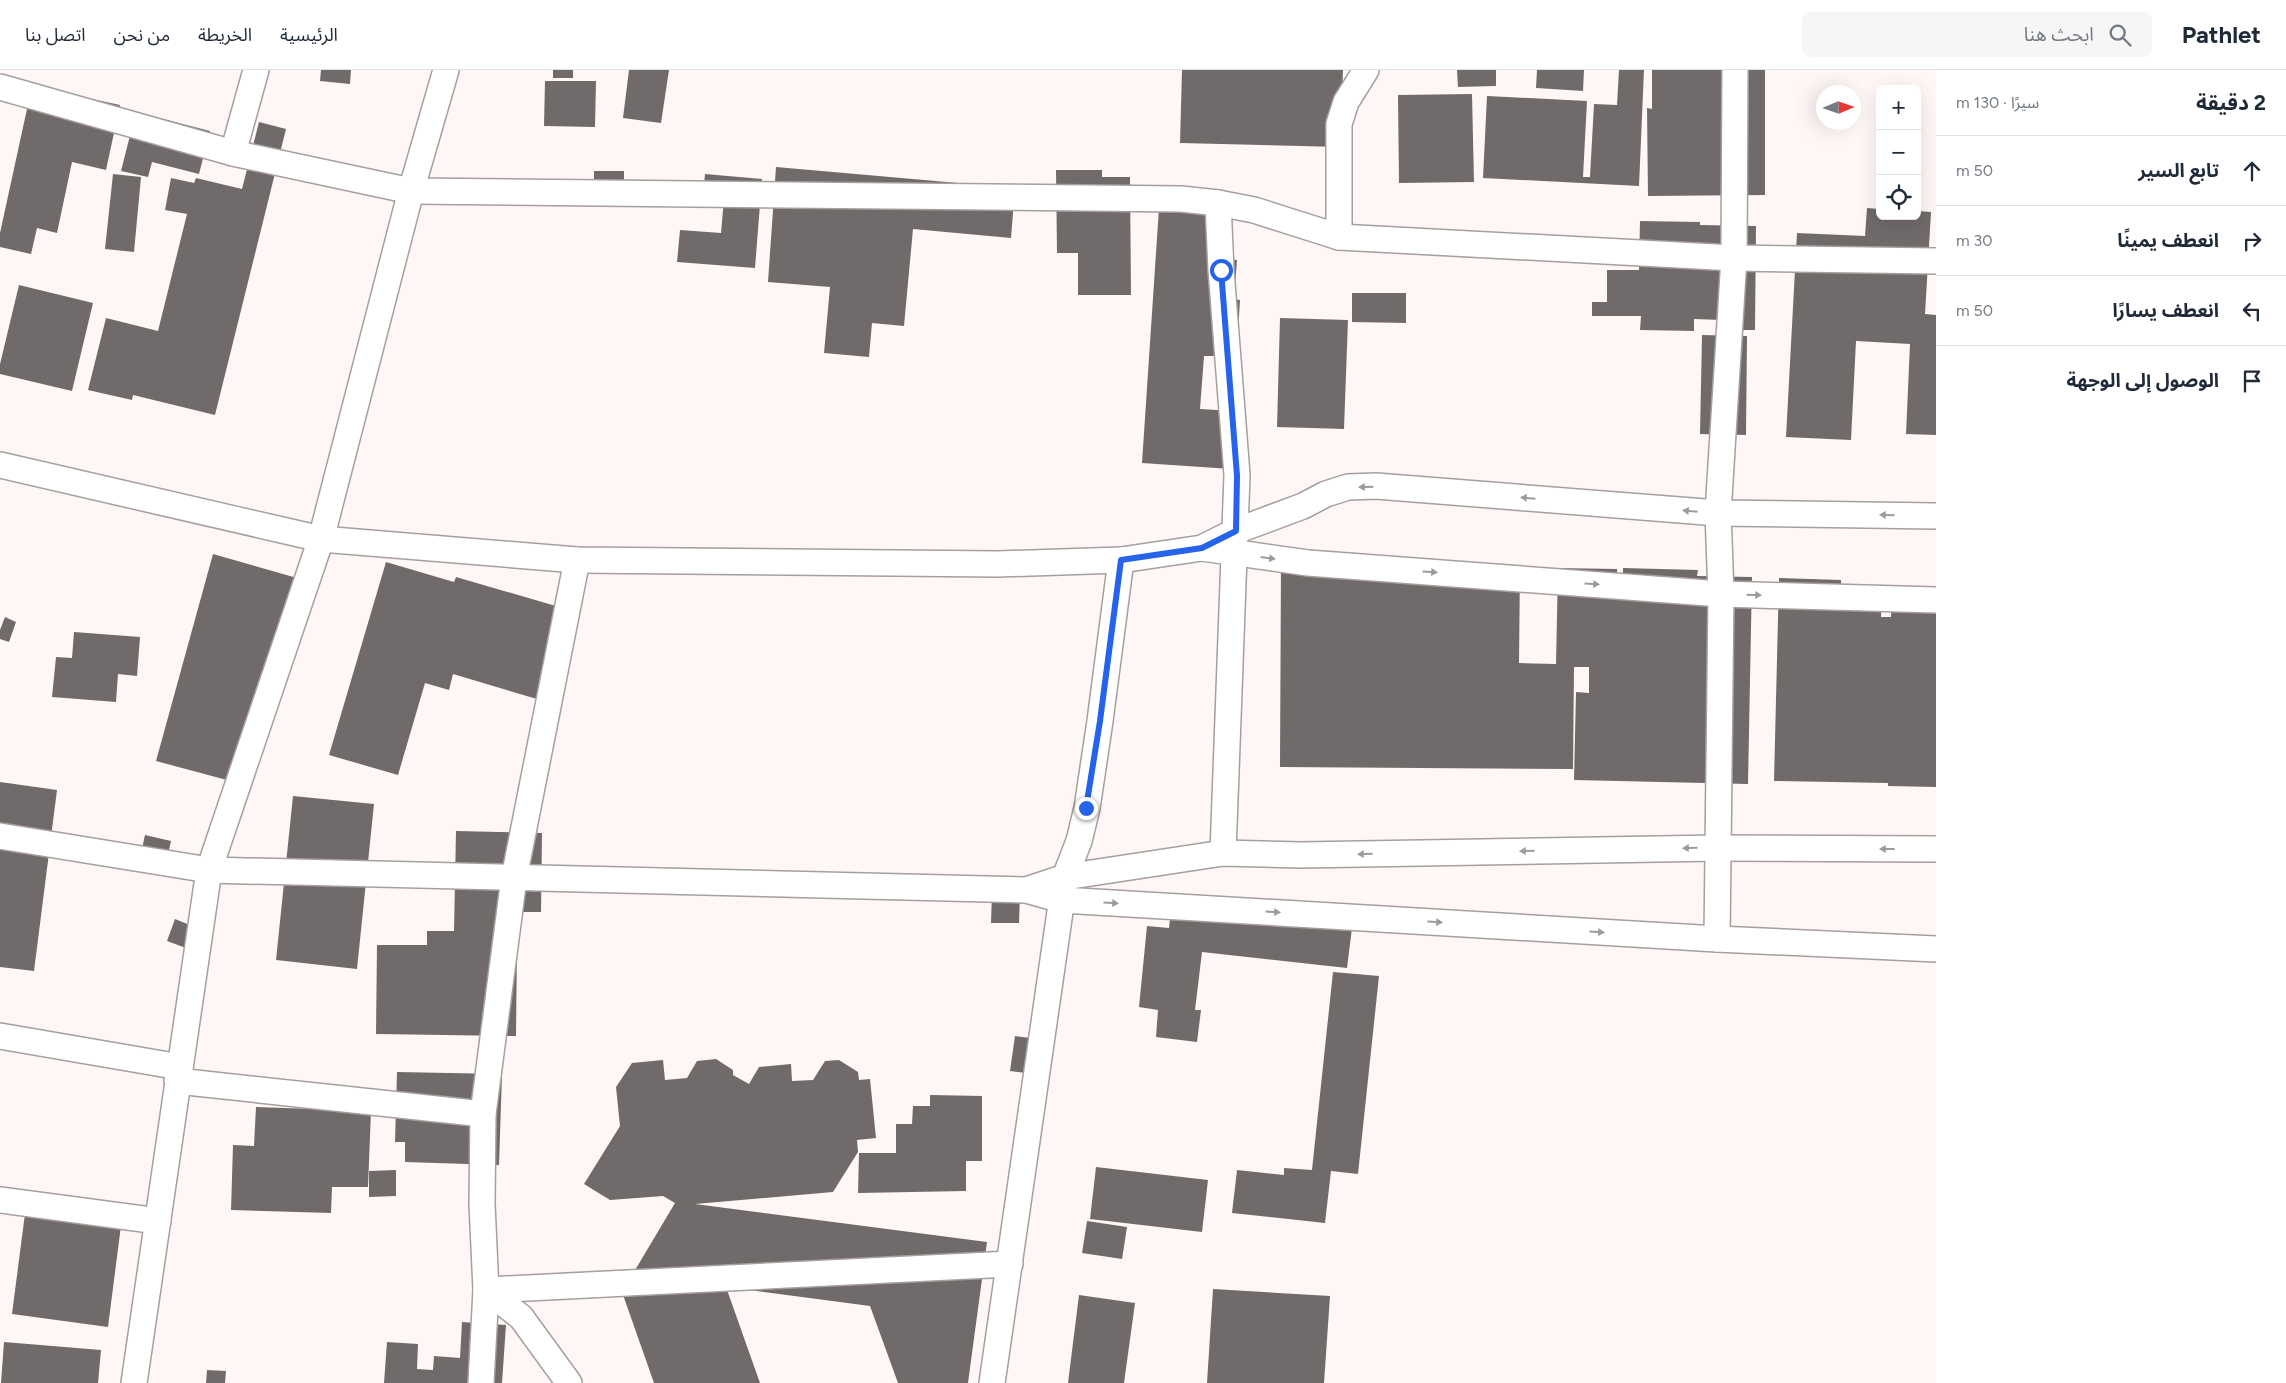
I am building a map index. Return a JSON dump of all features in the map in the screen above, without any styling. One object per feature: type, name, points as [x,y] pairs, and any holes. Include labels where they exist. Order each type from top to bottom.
[{"type":"street","points":[[233,153],[256,70]]},
{"type":"street","points":[[134,1383],[209,870],[321,539],[411,192],[446,70]]},
{"type":"street","points":[[1339,237],[1339,124],[1346,102],[1366,70]]},
{"type":"street","points":[[1717,939],[1721,594],[1718,513],[1734,258],[1735,70]]},
{"type":"street","points":[[0,87],[233,153],[411,192],[1181,200],[1218,203],[1254,210],[1339,237],[1734,258],[1936,261]]},
{"type":"street","points":[[1218,203],[1221,270],[1237,476],[1223,853]]},
{"type":"street","points":[[0,465],[321,539],[577,560],[989,564],[1121,560],[1235,543],[1326,494],[1348,487],[1376,486],[1718,513],[1936,516]]},
{"type":"street","points":[[1235,543],[1308,562],[1721,594],[1936,600]]},
{"type":"street","points":[[481,1383],[486,1290],[482,1204],[483,1114],[514,878],[577,560]]},
{"type":"street","points":[[992,1383],[1063,889],[1079,842],[1086,808],[1100,721],[1121,560]]},
{"type":"street","points":[[0,836],[209,870],[1026,890],[1063,889],[1717,939],[1936,949]]},
{"type":"street","points":[[1063,889],[1223,853],[1301,855],[1717,848],[1936,849]]},
{"type":"street","points":[[0,1036],[178,1074],[483,1114]]},
{"type":"street","points":[[0,1200],[158,1221]]},
{"type":"street","points":[[486,1290],[1010,1264]]},
{"type":"street","points":[[486,1290],[521,1317],[569,1383]]},
{"type":"building","points":[[321,70],[351,70],[350,84],[320,81]]},
{"type":"building","points":[[553,70],[573,70],[573,78],[553,78]]},
{"type":"building","points":[[629,70],[669,70],[661,123],[623,118]]},
{"type":"building","points":[[1182,70],[1343,70],[1340,147],[1180,143]]},
{"type":"building","points":[[1457,70],[1496,70],[1496,86],[1458,87]]},
{"type":"building","points":[[1537,70],[1584,70],[1583,91],[1536,88]]},
{"type":"building","points":[[1619,70],[1644,70],[1639,186],[1483,178],[1487,96],[1587,101],[1583,177],[1590,177],[1594,104],[1617,105]]},
{"type":"building","points":[[1652,70],[1765,70],[1765,195],[1648,196],[1647,108],[1652,109]]},
{"type":"building","points":[[545,81],[596,81],[595,127],[544,126]]},
{"type":"building","points":[[32,86],[120,105],[106,170],[72,162],[57,233],[37,228],[31,254],[0,247],[0,233]]},
{"type":"building","points":[[1472,94],[1474,182],[1399,183],[1398,95]]},
{"type":"building","points":[[136,112],[210,131],[199,174],[152,162],[148,177],[121,171]]},
{"type":"building","points":[[259,122],[286,129],[215,415],[133,395],[132,400],[88,390],[106,318],[158,331],[187,214],[165,210],[171,178],[194,183],[196,178],[242,189]]},
{"type":"building","points":[[776,167],[1015,188],[1011,238],[913,229],[904,326],[872,323],[869,357],[824,353],[830,287],[768,282]]},
{"type":"building","points":[[1056,170],[1102,170],[1102,177],[1130,177],[1131,295],[1078,295],[1078,253],[1057,253]]},
{"type":"building","points":[[594,171],[624,171],[624,202],[594,203]]},
{"type":"building","points":[[113,174],[141,177],[134,252],[105,249]]},
{"type":"building","points":[[705,174],[762,179],[755,268],[677,262],[680,230],[721,233],[724,198],[703,196]]},
{"type":"building","points":[[1160,193],[1223,197],[1220,259],[1237,260],[1234,299],[1240,300],[1235,381],[1216,380],[1217,356],[1204,356],[1200,409],[1234,411],[1231,469],[1142,463]]},
{"type":"building","points":[[1867,208],[1876,209],[1876,220],[1921,220],[1921,211],[1931,212],[1925,314],[1936,315],[1936,435],[1906,434],[1910,344],[1856,341],[1851,440],[1786,437],[1797,233],[1865,236]]},
{"type":"building","points":[[1640,221],[1700,222],[1700,225],[1756,226],[1755,330],[1722,330],[1722,320],[1694,319],[1694,331],[1640,330],[1641,316],[1592,316],[1592,302],[1607,302],[1607,270],[1639,270]]},
{"type":"building","points":[[19,285],[93,303],[72,391],[0,374],[0,364]]},
{"type":"building","points":[[1352,293],[1406,293],[1406,323],[1352,322]]},
{"type":"building","points":[[1280,318],[1348,320],[1344,429],[1277,427]]},
{"type":"building","points":[[1702,335],[1747,336],[1746,435],[1700,434]]},
{"type":"building","points":[[213,554],[297,578],[238,783],[156,761]]},
{"type":"building","points":[[386,562],[454,582],[456,577],[573,611],[547,702],[453,674],[449,690],[425,683],[398,775],[329,755]]},
{"type":"building","points":[[1281,563],[1520,565],[1519,663],[1556,664],[1558,568],[1617,569],[1617,589],[1623,589],[1623,568],[1698,570],[1697,576],[1752,577],[1748,784],[1574,780],[1576,692],[1589,693],[1589,667],[1574,667],[1573,769],[1280,767]]},
{"type":"building","points":[[1779,578],[1841,580],[1841,585],[1882,585],[1881,617],[1891,617],[1892,589],[1936,590],[1936,787],[1888,786],[1888,783],[1774,781]]},
{"type":"building","points":[[5,617],[16,622],[9,642],[0,639],[0,630]]},
{"type":"building","points":[[74,632],[140,637],[137,676],[118,674],[116,702],[52,697],[56,657],[72,658]]},
{"type":"building","points":[[0,782],[57,790],[34,971],[0,967]]},
{"type":"building","points":[[293,796],[374,804],[357,969],[276,960]]},
{"type":"building","points":[[456,831],[542,833],[541,912],[511,912],[517,942],[516,1036],[376,1034],[377,945],[427,945],[427,931],[454,931]]},
{"type":"building","points":[[145,835],[171,841],[165,867],[139,862]]},
{"type":"building","points":[[992,891],[1020,892],[1019,923],[991,923]]},
{"type":"building","points":[[1172,899],[1353,920],[1347,968],[1202,952],[1195,1010],[1201,1010],[1197,1042],[1156,1037],[1158,1010],[1139,1007],[1147,926],[1169,928]]},
{"type":"building","points":[[175,919],[202,930],[194,951],[167,941]]},
{"type":"building","points":[[1333,972],[1379,976],[1358,1174],[1331,1171],[1325,1223],[1232,1213],[1237,1170],[1284,1175],[1284,1168],[1312,1170]]},
{"type":"building","points":[[1015,1036],[1031,1038],[1026,1073],[1010,1071]]},
{"type":"building","points":[[716,1059],[733,1070],[733,1075],[749,1084],[759,1067],[791,1064],[792,1081],[813,1080],[825,1061],[839,1060],[858,1072],[859,1080],[870,1079],[876,1138],[857,1140],[858,1152],[833,1192],[695,1204],[987,1242],[968,1383],[898,1383],[870,1306],[726,1287],[760,1383],[654,1383],[622,1292],[675,1203],[663,1196],[610,1200],[584,1184],[620,1126],[616,1087],[632,1063],[663,1060],[665,1080],[687,1078],[697,1061]]},
{"type":"building","points":[[397,1072],[502,1074],[499,1165],[405,1162],[405,1142],[395,1142]]},
{"type":"building","points":[[930,1095],[982,1096],[982,1161],[966,1161],[966,1191],[858,1193],[859,1153],[896,1153],[896,1124],[912,1124],[913,1106],[930,1106]]},
{"type":"building","points":[[256,1107],[371,1111],[368,1187],[332,1187],[331,1213],[231,1210],[233,1145],[254,1146]]},
{"type":"building","points":[[1096,1167],[1208,1180],[1202,1232],[1090,1219]]},
{"type":"building","points":[[396,1170],[396,1196],[369,1197],[369,1171]]},
{"type":"building","points":[[27,1198],[123,1210],[108,1327],[12,1314]]},
{"type":"building","points":[[1087,1221],[1127,1227],[1122,1259],[1082,1253]]},
{"type":"building","points":[[1213,1289],[1330,1296],[1324,1383],[1207,1383]]},
{"type":"building","points":[[1079,1295],[1135,1303],[1124,1383],[1068,1383]]},
{"type":"building","points":[[462,1322],[506,1325],[502,1383],[384,1383],[387,1342],[418,1344],[417,1369],[433,1370],[434,1356],[460,1358]]},
{"type":"building","points":[[4,1342],[101,1350],[98,1383],[1,1383]]},
{"type":"building","points":[[207,1370],[226,1371],[225,1383],[206,1383]]},
{"type":"route","points":[[1086,808],[1100,721],[1121,560],[1202,548],[1236,531],[1237,476],[1221,270]]}]
